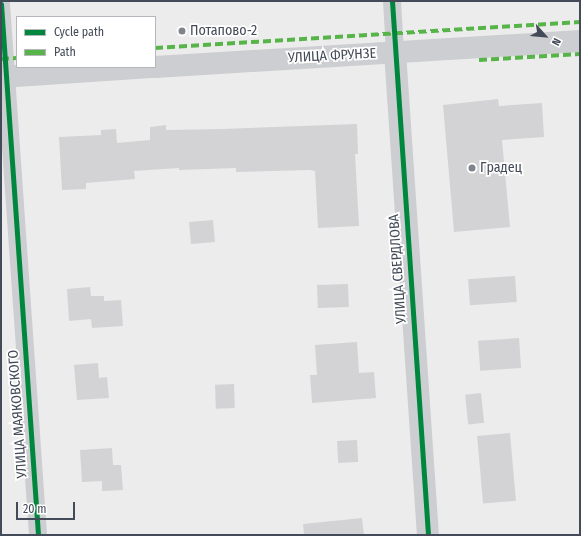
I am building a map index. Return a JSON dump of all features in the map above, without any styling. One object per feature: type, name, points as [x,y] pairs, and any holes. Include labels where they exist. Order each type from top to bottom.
[{"type":"main road","name":"УЛИЦА ФРУНЗЕ","points":[[156,67],[580,41]]},
{"type":"main road","points":[[4,77],[136,68]]},
{"type":"street","name":"УЛИЦА СВЕРДЛОВА","points":[[392,1],[428,535]]},
{"type":"street","name":"УЛИЦА МАЯКОВСКОГО","points":[[1,4],[4,77],[38,535]]},
{"type":"building","points":[[498,99],[499,106],[542,103],[544,137],[502,140],[510,227],[454,232],[443,105]]},
{"type":"building","points":[[357,124],[358,154],[355,154],[359,226],[318,228],[315,171],[309,170],[236,172],[236,168],[179,170],[179,168],[134,171],[135,179],[86,183],[86,189],[62,190],[59,137],[101,135],[101,130],[116,129],[117,143],[150,140],[150,127],[166,125],[166,130]]},
{"type":"building","points":[[213,220],[215,242],[191,244],[189,222]]},
{"type":"building","points":[[515,276],[517,302],[470,305],[468,279]]},
{"type":"building","points":[[348,284],[349,307],[318,308],[317,285]]},
{"type":"building","points":[[90,287],[91,296],[104,296],[104,301],[121,300],[123,326],[92,328],[91,319],[69,321],[67,289]]},
{"type":"building","points":[[519,338],[521,368],[480,371],[478,341]]},
{"type":"building","points":[[357,342],[359,373],[374,372],[376,398],[312,403],[310,375],[317,375],[315,345]]},
{"type":"building","points":[[98,363],[99,378],[107,377],[109,398],[77,400],[74,365]]},
{"type":"building","points":[[234,384],[235,408],[216,409],[215,385]]},
{"type":"building","points":[[481,393],[484,423],[468,425],[465,395]]},
{"type":"building","points":[[510,433],[516,501],[483,504],[477,436]]},
{"type":"building","points":[[357,440],[358,462],[338,463],[337,441]]},
{"type":"building","points":[[112,448],[113,465],[121,465],[123,490],[102,491],[102,481],[82,482],[80,450]]},
{"type":"building","points":[[362,518],[364,535],[304,535],[303,524]]},
{"type":"marked path","points":[[156,48],[580,22]]},
{"type":"marked path","points":[[479,60],[580,54]]},
{"type":"marked path","points":[[1,59],[16,58]]},
{"type":"cycle path","points":[[392,1],[428,535]]},
{"type":"cycle path","points":[[1,4],[38,535]]},
{"type":"place","name":"Потапово-2","points":[[182,31]]},
{"type":"place","name":"Градец","points":[[472,168]]}]
